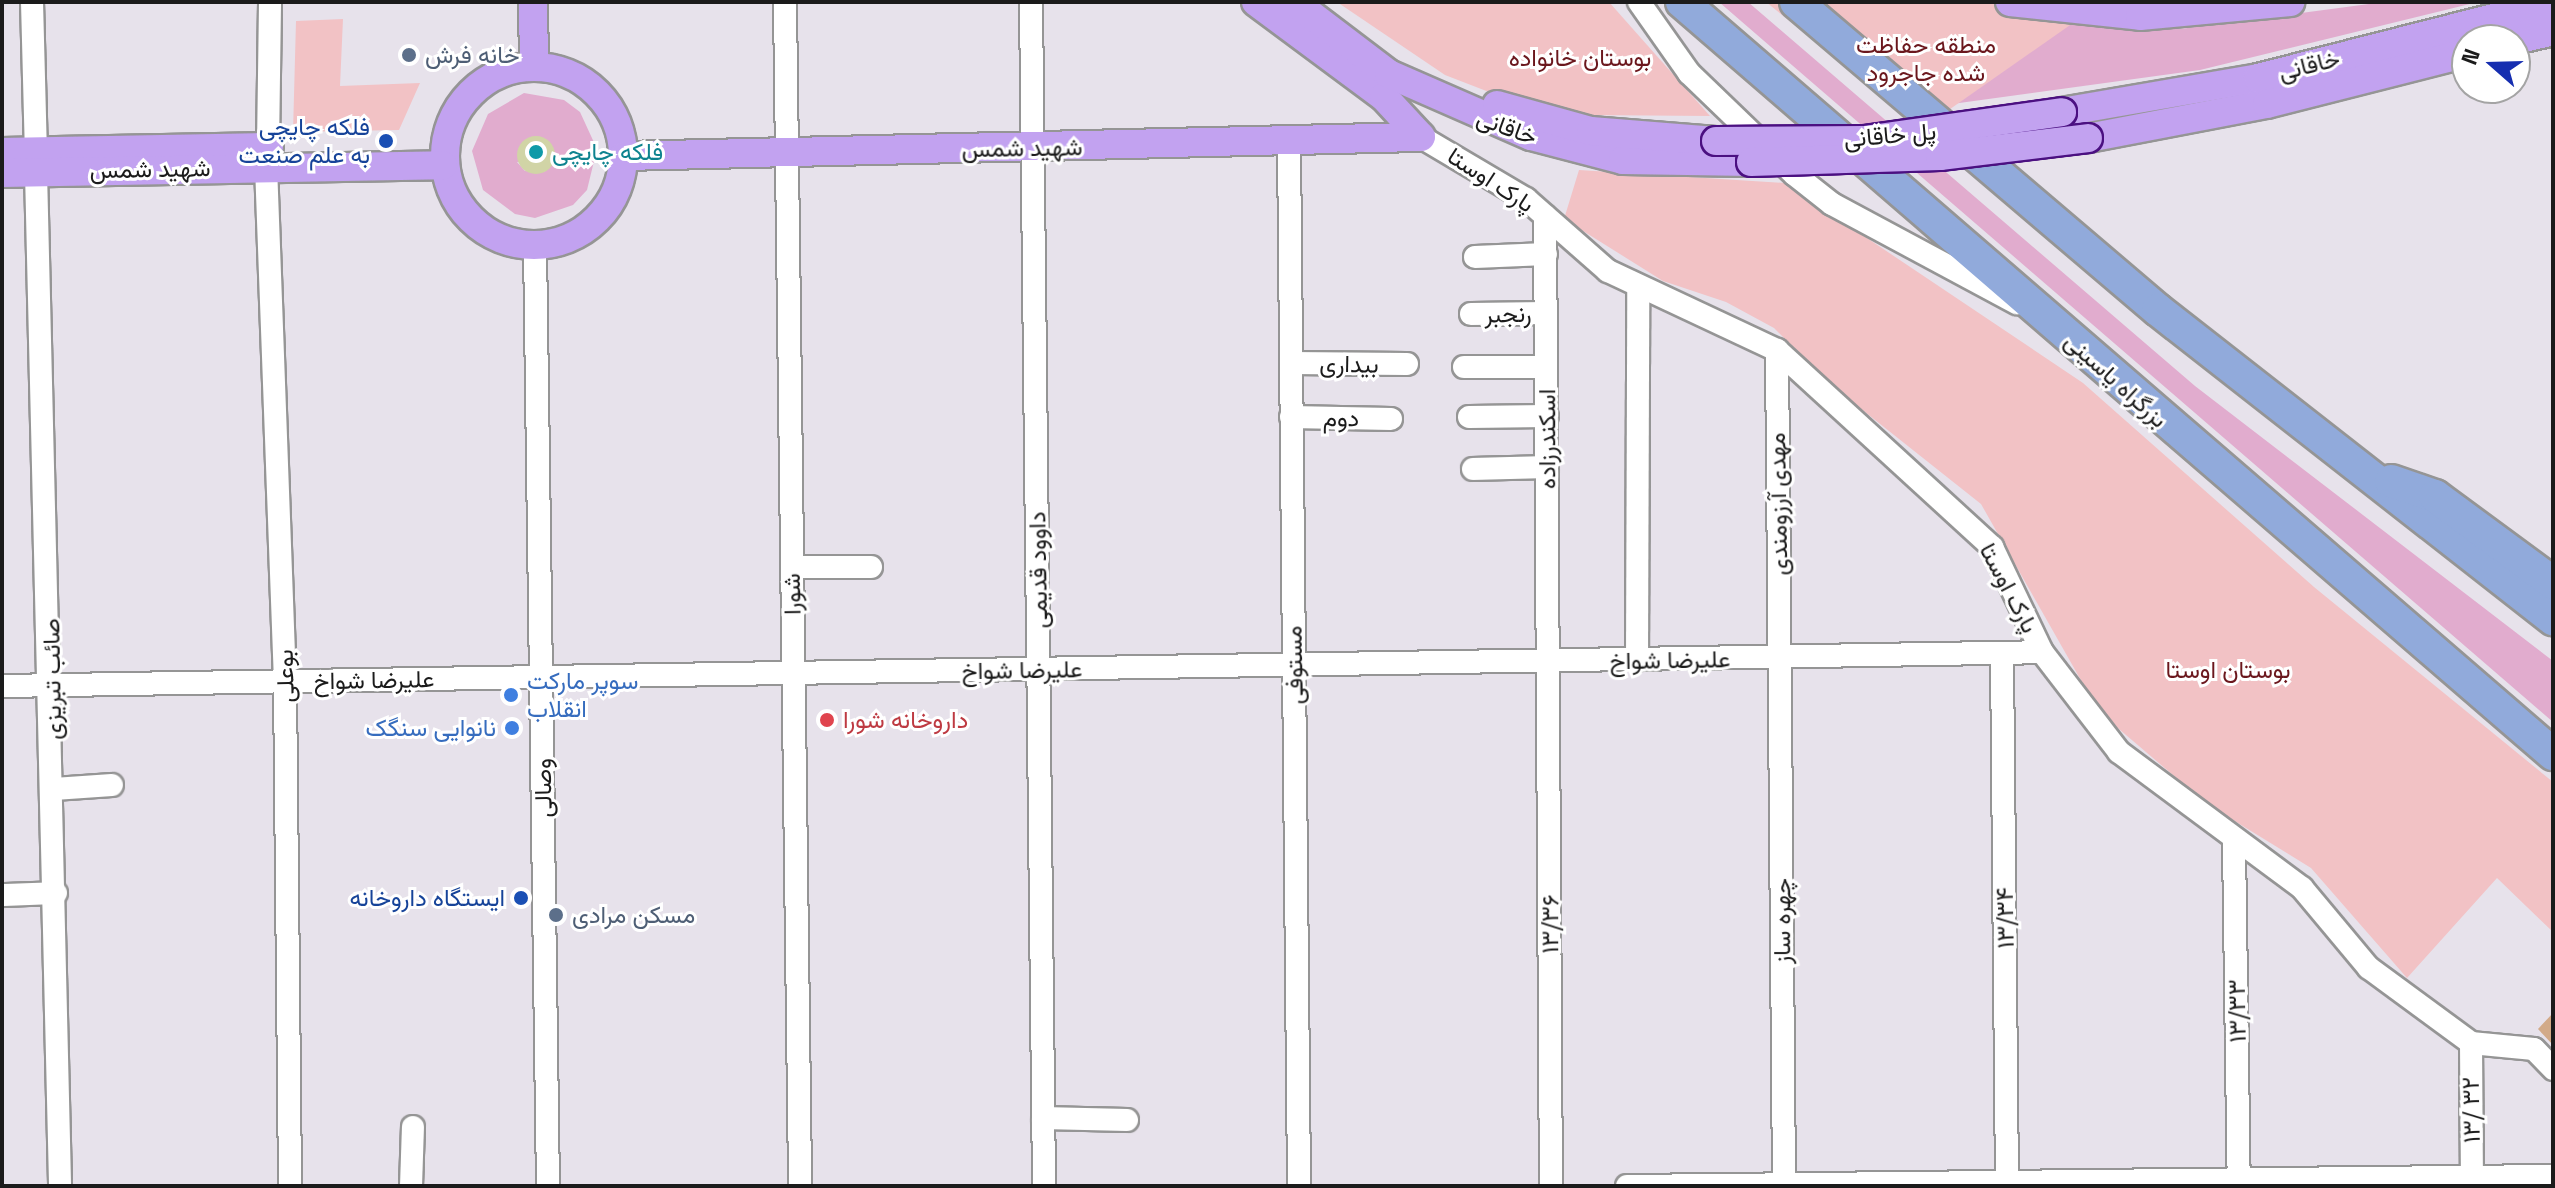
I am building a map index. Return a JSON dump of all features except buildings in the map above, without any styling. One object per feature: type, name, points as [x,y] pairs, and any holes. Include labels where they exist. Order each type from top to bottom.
[{"type":"highway","name":"بزرگراه یاسینی","points":[[1682,2],[2553,754]]},
{"type":"highway","points":[[1796,2],[2158,310],[2553,619]]},
{"type":"highway","points":[[2365,472],[2435,496],[2553,583]]},
{"type":"main road","points":[[533,2],[534,66]]},
{"type":"main road","points":[[1256,2],[1384,97],[1421,137]]},
{"type":"main road","name":"خاقانی","points":[[1294,2],[1389,74],[1531,136],[1623,160],[1751,162]]},
{"type":"main road","name":"خاقانی","points":[[1318,2],[1396,61],[1463,94],[1591,131],[1716,141]]},
{"type":"main road","points":[[2010,2],[2140,16],[2290,2]]},
{"type":"main road","name":"خاقانی","points":[[2062,112],[2258,78],[2553,3]]},
{"type":"main road","points":[[2531,36],[2553,31]]},
{"type":"main road","name":"خاقانی","points":[[2088,138],[2267,104],[2451,57]]},
{"type":"main road","points":[[534,66],[587,83],[619,128],[624,156],[619,183],[587,228],[535,245],[482,228],[462,209],[442,155],[462,103],[482,83],[534,66]]},
{"type":"main road","name":"پل خاقانی","points":[[1716,141],[1864,140],[2062,112]]},
{"type":"main road","name":"شهید شمس","points":[[624,156],[1289,143],[1421,137]]},
{"type":"main road","name":"پل خاقانی","points":[[1751,162],[1940,156],[2088,138]]},
{"type":"main road","name":"شهید شمس","points":[[2,152],[36,162]]},
{"type":"main road","name":"شهید شمس","points":[[2,173],[36,162],[442,155]]},
{"type":"street","name":"صائب تبریزی","points":[[32,2],[53,685],[60,1186]]},
{"type":"street","name":"بوعلی","points":[[270,2],[267,156],[285,682],[290,1186]]},
{"type":"street","name":"شورا","points":[[785,2],[800,1186]]},
{"type":"street","name":"داوود قدیمی","points":[[1031,2],[1044,1186]]},
{"type":"street","points":[[1639,2],[1689,73],[1811,187],[2047,319]]},
{"type":"street","name":"پارک اوستا","points":[[1421,137],[1488,173],[1545,216],[1608,271],[1777,350],[1992,547],[2042,652],[2119,752],[2234,843],[2302,888],[2369,968],[2471,1043]]},
{"type":"street","name":"مستوفی","points":[[1289,143],[1299,1186]]},
{"type":"street","name":"اسکندرزاده","points":[[1545,216],[1548,662]]},
{"type":"street","name":"وصالی","points":[[535,245],[548,1186]]},
{"type":"street","points":[[1475,257],[1546,254]]},
{"type":"street","points":[[1637,660],[1638,286]]},
{"type":"street","name":"رنجبر","points":[[1471,314],[1546,313]]},
{"type":"street","name":"مهدی آرزومندی","points":[[1777,350],[1780,658]]},
{"type":"street","name":"بیداری","points":[[1291,363],[1407,364]]},
{"type":"street","points":[[1464,367],[1546,367]]},
{"type":"street","points":[[1469,417],[1547,416]]},
{"type":"street","name":"دوم","points":[[1291,417],[1391,419]]},
{"type":"street","points":[[1473,469],[1547,467]]},
{"type":"street","points":[[792,567],[871,567]]},
{"type":"street","name":"علیرضا شواخ","points":[[2,686],[2042,652]]},
{"type":"street","name":"۱۳/۳۴","points":[[2002,655],[2007,1184]]},
{"type":"street","name":"چهره ساز","points":[[1780,658],[1784,1185]]},
{"type":"street","name":"۱۳/۳۶","points":[[1548,662],[1551,1186]]},
{"type":"street","points":[[54,789],[112,785]]},
{"type":"street","name":"۱۳/۳۳","points":[[2234,843],[2239,1183]]},
{"type":"street","points":[[2,895],[56,893]]},
{"type":"street","points":[[2471,1043],[2534,1049],[2553,1069]]},
{"type":"street","name":"۱۳/ ۳۲","points":[[2471,1043],[2472,1181]]},
{"type":"street","points":[[1043,1118],[1127,1120]]},
{"type":"street","points":[[411,1186],[413,1127]]},
{"type":"street","points":[[1627,1186],[2472,1181],[2553,1176]]},
{"type":"shaded area","points":[[1719,2],[1748,2],[2195,386],[2553,661],[2553,722]]},
{"type":"shaded area","points":[[2384,2],[2478,2],[2200,70],[1952,104],[2009,15],[2180,29]]},
{"type":"shaded area","points":[[524,93],[564,100],[580,112],[597,149],[587,190],[573,205],[535,218],[515,214],[483,190],[472,151],[488,114]],"holes":[[[517,162],[553,163],[544,172],[525,171]]]},
{"type":"shaded area","points":[[536,136],[550,141],[555,155],[550,169],[536,174],[522,169],[517,155],[522,141]]},
{"type":"shaded area","points":[[2553,1013],[2553,1045],[2538,1029]]},
{"type":"green space","name":"بوستان خانواده","points":[[1337,2],[1609,2],[1710,116],[1585,115],[1520,104],[1445,75]]},
{"type":"green space","name":"منطقه حفاظت شده جاجرود","points":[[1766,2],[2103,2],[1923,128]]},
{"type":"green space","points":[[343,19],[340,86],[420,83],[399,130],[293,132],[296,21]]},
{"type":"green space","name":"بوستان اوستا","points":[[1579,170],[1785,183],[2083,383],[2314,587],[2553,782],[2553,932],[2497,878],[2407,978],[2311,868],[2207,804],[2099,712],[1981,504],[1836,389],[1774,328],[1726,302],[1663,281],[1564,219]]},
{"type":"place","name":"خانه فرش","points":[[409,55]]},
{"type":"place","name":"فلکه چایچی به علم صنعت","points":[[386,141]]},
{"type":"place","name":"فلکه چایچی","points":[[536,152]]},
{"type":"place","name":"سوپر مارکت انقلاب","points":[[511,695]]},
{"type":"place","name":"داروخانه شورا","points":[[827,720]]},
{"type":"place","name":"نانوایی سنگک","points":[[512,728]]},
{"type":"place","name":"ایستگاه داروخانه","points":[[521,898]]},
{"type":"place","name":"مسکن مرادی","points":[[556,915]]}]
